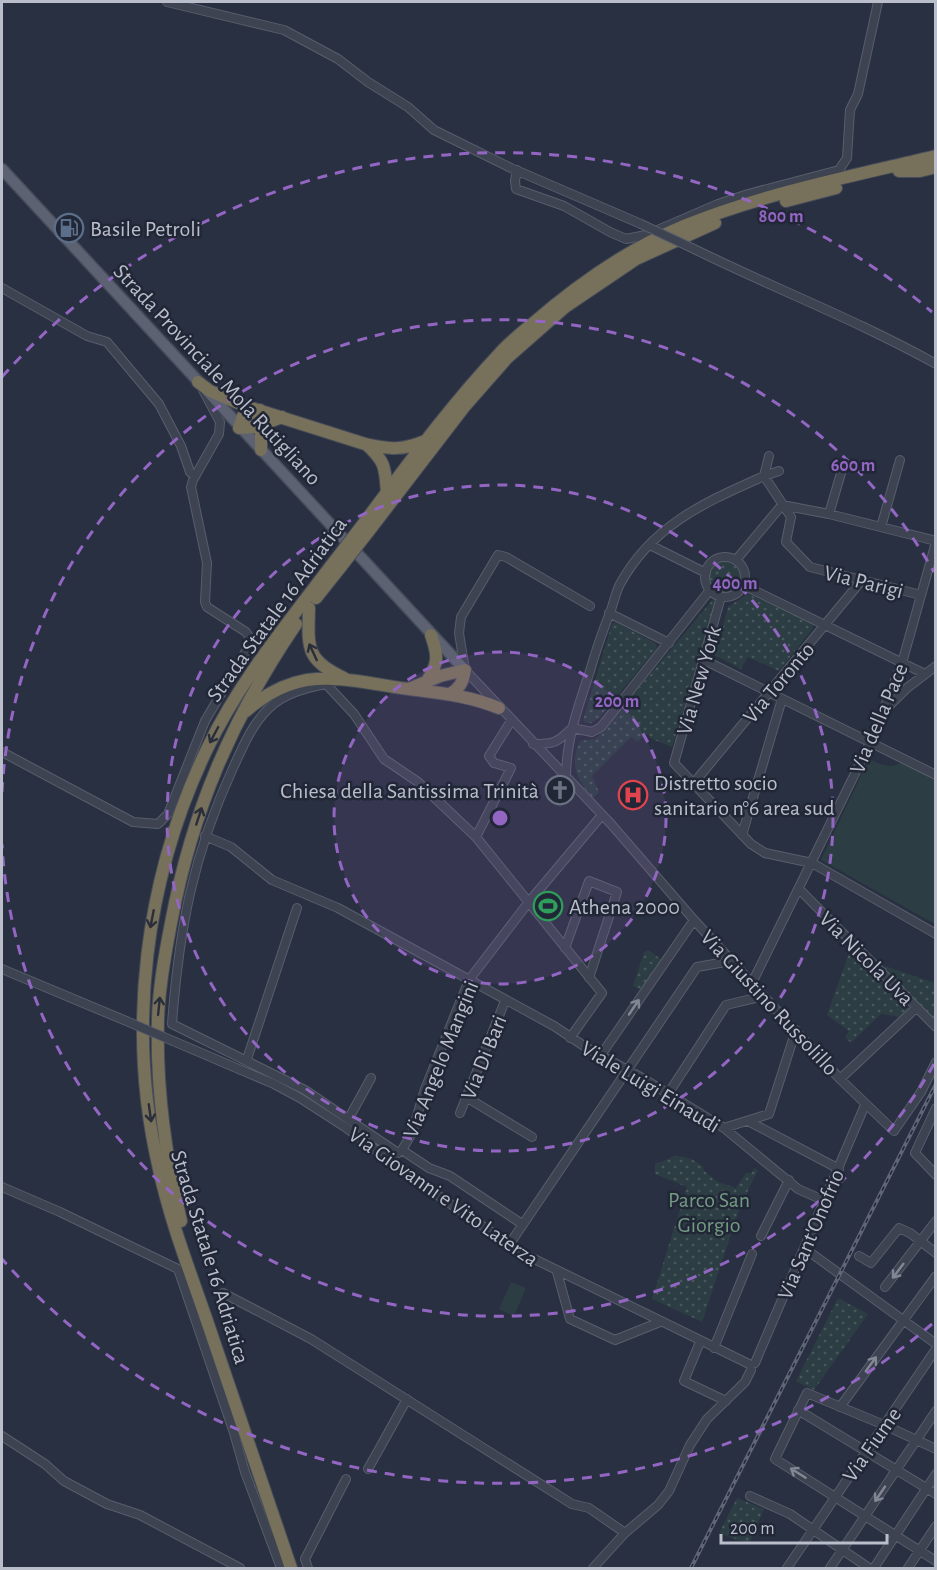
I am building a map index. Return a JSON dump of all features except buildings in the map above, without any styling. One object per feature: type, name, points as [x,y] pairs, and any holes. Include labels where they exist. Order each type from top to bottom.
[{"type":"highway","name":"Strada Statale 16 Adriatica","points":[[365,530],[387,493],[455,403],[502,351],[560,300],[630,253],[684,226],[748,202],[936,156]]},
{"type":"highway","name":"Strada Statale 16 Adriatica","points":[[291,1569],[183,1252],[158,1168],[145,1072],[144,995],[150,933],[160,877],[197,770],[221,721],[267,650],[507,358],[565,307],[636,259],[691,232],[751,209],[936,162]]},
{"type":"highway","points":[[899,171],[920,171],[936,167]]},
{"type":"highway","points":[[198,381],[210,391],[226,399],[365,444],[404,449],[426,441]]},
{"type":"highway","points":[[261,410],[252,411],[243,416],[239,428],[247,429],[283,417]]},
{"type":"highway","points":[[261,450],[261,434],[265,423]]},
{"type":"highway","points":[[365,444],[382,460],[386,469],[387,493]]},
{"type":"highway","name":"Strada Statale 16 Adriatica","points":[[298,1569],[183,1229],[169,1168],[159,1097],[158,1017],[164,957],[174,904],[187,852],[205,796],[227,741],[272,659],[335,568]]},
{"type":"highway","points":[[309,608],[310,650],[314,658],[325,669],[348,679]]},
{"type":"highway","points":[[427,681],[435,669],[437,660],[430,635]]},
{"type":"highway","points":[[408,689],[465,670],[463,682],[457,690],[450,694]]},
{"type":"highway","points":[[240,716],[280,688],[309,680],[348,679],[450,694],[480,700],[499,708]]},
{"type":"main road","name":"Strada Provinciale Mola Rutigliano","points":[[2,169],[430,635],[465,670]]},
{"type":"street","points":[[167,2],[284,30],[338,59],[408,107],[434,130],[517,170],[843,316],[936,364]]},
{"type":"street","points":[[517,170],[516,189],[564,206],[626,239],[646,235],[738,198],[839,170],[847,158],[850,110],[858,94],[878,2]]},
{"type":"street","points":[[2,288],[92,339],[107,342],[159,404],[178,440],[190,472],[195,476]]},
{"type":"street","points":[[2,752],[134,822],[158,824],[168,814],[205,721],[250,641],[250,636],[246,632],[207,607],[205,602],[207,563],[191,487],[219,434],[220,422],[198,381]]},
{"type":"street","points":[[769,456],[764,476],[782,505],[830,514],[936,542]]},
{"type":"street","points":[[881,527],[900,460]]},
{"type":"street","points":[[566,778],[566,754],[572,728],[620,584],[661,532],[695,508],[779,471]]},
{"type":"street","points":[[830,514],[841,473]]},
{"type":"street","points":[[736,561],[782,505]]},
{"type":"street","name":"Via Parigi","points":[[782,505],[791,517],[786,542],[806,565],[921,596]]},
{"type":"street","name":"Via della Pace","points":[[752,983],[870,743],[902,663],[936,542]]},
{"type":"street","points":[[650,545],[706,573]]},
{"type":"street","points":[[465,670],[459,633],[460,617],[498,555],[506,557],[590,606]]},
{"type":"street","points":[[724,557],[736,561],[745,574],[743,585],[734,595],[721,597],[710,590],[707,585],[708,567],[724,557]]},
{"type":"street","name":"Via Toronto","points":[[693,784],[862,580]]},
{"type":"street","points":[[743,585],[925,674]]},
{"type":"street","points":[[572,728],[592,732],[601,727],[710,590]]},
{"type":"street","name":"Via New York","points":[[693,784],[674,763],[721,597]]},
{"type":"street","points":[[609,613],[669,643]]},
{"type":"street","points":[[704,660],[936,775]]},
{"type":"street","points":[[882,712],[936,666]]},
{"type":"street","name":"Strada Provinciale Mola Rutigliano","points":[[465,670],[602,815]]},
{"type":"street","points":[[522,1224],[450,1176],[429,1168],[400,1152],[305,1090],[247,1059],[172,1024],[183,924],[189,891],[205,836],[224,788],[255,724],[270,708],[308,687],[326,684],[354,714],[384,759],[418,782],[476,837],[602,993],[570,1038]]},
{"type":"street","points":[[742,835],[782,699]]},
{"type":"street","points":[[476,837],[511,768],[494,763],[489,756],[511,721]]},
{"type":"street","points":[[533,744],[549,744],[559,741],[572,728]]},
{"type":"street","points":[[693,784],[742,835],[765,853],[812,863],[936,934]]},
{"type":"street","name":"Via Angelo Mangini","points":[[387,1160],[400,1152],[412,1133],[425,1089],[470,980],[528,903],[602,815]]},
{"type":"street","name":"Via Giustino Russolillo","points":[[602,815],[694,920],[840,1079],[894,1131],[921,1092],[936,1062]]},
{"type":"street","name":"Viale Luigi Einaudi","points":[[205,836],[231,847],[272,880],[338,908],[554,1026],[570,1038],[724,1128],[798,1189],[825,1201]]},
{"type":"street","points":[[565,948],[589,881],[617,892],[590,978]]},
{"type":"street","name":"Via Nicola Uva","points":[[799,889],[936,1028]]},
{"type":"street","points":[[247,1059],[297,908]]},
{"type":"street","points":[[601,1055],[694,920]]},
{"type":"street","points":[[508,1245],[697,967],[731,961]]},
{"type":"street","name":"Via Giovanni e Vito Laterza","points":[[2,969],[274,1084],[345,1127],[387,1160],[508,1245],[556,1272],[752,1366]]},
{"type":"street","points":[[668,1094],[726,1005],[764,996]]},
{"type":"street","name":"Via Di Bari","points":[[460,1113],[505,1001]]},
{"type":"street","points":[[840,1079],[916,1008]]},
{"type":"street","points":[[724,1128],[769,1114],[796,1030]]},
{"type":"street","points":[[349,1118],[371,1078]]},
{"type":"street","points":[[466,1097],[532,1137]]},
{"type":"street","name":"Via Sant'Onofrio","points":[[593,1569],[624,1533],[658,1505],[669,1491],[690,1445],[707,1419],[745,1382],[866,1105]]},
{"type":"street","points":[[934,1114],[915,1153],[936,1174]]},
{"type":"street","points":[[747,1121],[839,1169]]},
{"type":"street","points":[[417,1181],[429,1168]]},
{"type":"street","points":[[761,1236],[789,1180]]},
{"type":"street","points":[[2,1187],[60,1212],[178,1269],[245,1472],[280,1569]]},
{"type":"street","points":[[885,1287],[936,1221]]},
{"type":"street","points":[[859,1256],[871,1263],[899,1228],[936,1253]]},
{"type":"street","points":[[804,1248],[936,1344]]},
{"type":"street","points":[[714,1348],[752,1254]]},
{"type":"street","points":[[556,1272],[570,1319],[615,1340],[660,1322]]},
{"type":"street","points":[[840,1407],[936,1276]]},
{"type":"street","points":[[223,1293],[311,1339],[572,1504],[589,1508],[624,1533]]},
{"type":"street","points":[[700,1342],[684,1381],[726,1401]]},
{"type":"street","name":"Via Fiume","points":[[787,1569],[834,1496],[936,1349]]},
{"type":"street","points":[[936,1449],[807,1393],[776,1459],[936,1561]]},
{"type":"street","points":[[368,1469],[407,1400]]},
{"type":"street","points":[[798,1410],[936,1494]]},
{"type":"street","points":[[830,1569],[936,1410]]},
{"type":"street","points":[[2,1436],[45,1464],[64,1481],[107,1504],[140,1515],[240,1569]]},
{"type":"street","points":[[750,1496],[790,1514],[872,1569],[936,1474]]},
{"type":"street","points":[[308,1569],[305,1559],[346,1479]]},
{"type":"street","points":[[908,1569],[936,1526]]},
{"type":"green space","points":[[725,562],[731,563],[739,571],[739,583],[731,591],[725,592],[719,591],[711,583],[710,577],[711,571],[719,563]]},
{"type":"green space","points":[[748,594],[813,623],[813,628],[779,671],[748,657],[741,669],[715,655],[728,607]]},
{"type":"green space","points":[[715,597],[718,598],[672,747],[652,739],[647,734],[637,742],[631,737],[592,776],[599,792],[592,799],[576,771],[575,758],[580,741],[595,739],[601,733]]},
{"type":"green space","points":[[615,622],[655,643],[657,648],[599,718],[586,723],[583,720],[612,624]]},
{"type":"green space","points":[[869,759],[889,766],[902,762],[935,778],[935,924],[821,860]]},
{"type":"green space","points":[[648,950],[662,960],[641,990],[633,986],[644,952]]},
{"type":"green space","points":[[849,953],[860,957],[910,1010],[902,1017],[881,1014],[851,1043],[845,1037],[849,1031],[827,1015]]},
{"type":"green space","points":[[879,964],[935,983],[935,1022]]},
{"type":"green space","name":"Parco San Giorgio","points":[[674,1156],[694,1160],[718,1182],[736,1188],[746,1173],[751,1173],[755,1168],[758,1170],[740,1207],[702,1322],[652,1299],[687,1187],[655,1174],[655,1163]]},
{"type":"green space","points":[[511,1282],[526,1288],[514,1316],[499,1309]]},
{"type":"green space","points":[[838,1298],[868,1314],[814,1390],[796,1381]]},
{"type":"green space","points":[[737,1498],[764,1509],[749,1544],[719,1533]]},
{"type":"railway","points":[[691,1568],[936,1084]]},
{"type":"place","name":"Basile Petroli","points":[[69,228]]},
{"type":"place","name":"Chiesa della Santissima Trinità","points":[[560,790]]},
{"type":"place","name":"Distretto socio sanitario n°6 area sud","points":[[633,795]]},
{"type":"place","name":"Athena 2000","points":[[548,906]]}]
